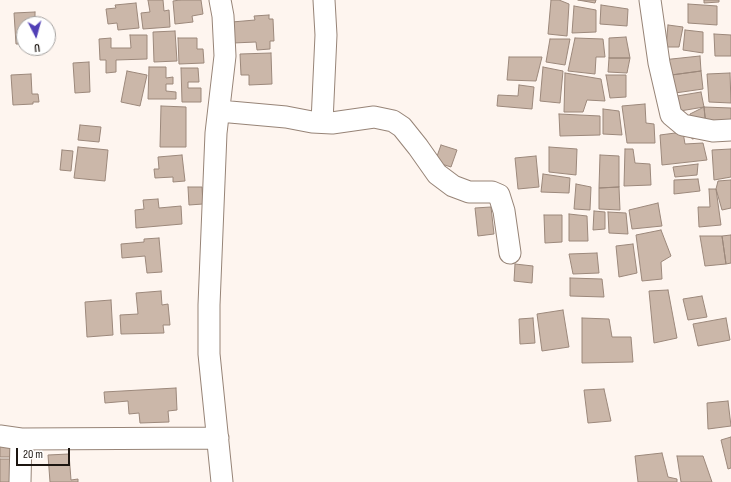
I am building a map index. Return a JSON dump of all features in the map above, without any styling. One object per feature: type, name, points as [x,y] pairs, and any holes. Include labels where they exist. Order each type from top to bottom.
[{"type":"street","points":[[220,0],[223,16],[225,49],[219,111],[209,305],[209,354],[222,482]]},
{"type":"street","points":[[322,122],[326,36],[324,0]]},
{"type":"street","points":[[650,0],[659,63],[671,116],[683,125],[713,131],[731,130]]},
{"type":"street","points":[[219,111],[332,123],[374,117],[393,121],[402,127],[437,174],[453,186],[469,192],[492,192],[500,195],[510,253]]},
{"type":"street","points":[[0,436],[20,439],[218,438]]},
{"type":"street","points":[[20,439],[20,482]]},
{"type":"building","points":[[148,0],[163,0],[164,11],[169,10],[170,27],[143,29],[141,13],[150,12]]},
{"type":"building","points":[[201,0],[203,14],[192,16],[193,22],[175,24],[173,1]]},
{"type":"building","points":[[551,0],[559,0],[569,4],[567,36],[548,34]]},
{"type":"building","points":[[578,0],[596,0],[595,3]]},
{"type":"building","points":[[704,0],[719,0],[719,2],[704,3]]},
{"type":"building","points":[[136,3],[139,28],[118,30],[117,23],[108,24],[106,9],[116,8],[115,5]]},
{"type":"building","points":[[688,4],[717,6],[717,25],[688,23]]},
{"type":"building","points":[[601,5],[628,9],[627,26],[600,24]]},
{"type":"building","points":[[574,6],[596,10],[596,32],[572,33]]},
{"type":"building","points":[[35,12],[35,16],[16,16],[16,44],[14,13]]},
{"type":"building","points":[[269,15],[269,19],[273,19],[274,41],[270,41],[270,49],[257,50],[256,42],[233,43],[232,22],[255,20],[254,16]]},
{"type":"building","points":[[668,25],[683,27],[679,47],[666,47]]},
{"type":"building","points":[[685,30],[703,32],[703,53],[683,50]]},
{"type":"building","points":[[175,31],[177,61],[154,62],[153,32]]},
{"type":"building","points":[[714,34],[731,35],[731,56],[715,56]]},
{"type":"building","points":[[130,35],[147,35],[147,59],[116,60],[116,72],[106,73],[106,60],[100,60],[99,39],[111,38],[111,48],[131,48]]},
{"type":"building","points":[[626,37],[630,58],[609,58],[609,38]]},
{"type":"building","points":[[178,38],[197,38],[197,49],[203,49],[204,63],[179,64]]},
{"type":"building","points":[[575,38],[603,39],[605,57],[596,57],[595,74],[568,71]]},
{"type":"building","points":[[550,39],[570,39],[565,65],[546,62]]},
{"type":"building","points":[[271,53],[272,84],[249,85],[249,75],[241,75],[240,54]]},
{"type":"building","points":[[700,56],[701,71],[664,76],[662,60]]},
{"type":"building","points":[[509,57],[542,57],[536,81],[507,80]]},
{"type":"building","points":[[609,58],[630,58],[627,73],[608,72]]},
{"type":"building","points":[[89,62],[90,92],[75,93],[73,63]]},
{"type":"building","points":[[149,67],[166,67],[166,78],[173,77],[173,84],[166,84],[166,91],[176,92],[176,99],[148,99]]},
{"type":"building","points":[[543,67],[563,71],[560,103],[540,101]]},
{"type":"building","points":[[181,68],[198,68],[199,82],[188,82],[188,88],[201,88],[201,102],[182,102]]},
{"type":"building","points":[[127,71],[147,75],[140,106],[121,102]]},
{"type":"building","points":[[701,71],[703,89],[668,94],[664,76]]},
{"type":"building","points":[[565,73],[601,79],[605,101],[587,100],[583,112],[564,112]]},
{"type":"building","points":[[730,73],[731,103],[709,102],[707,74]]},
{"type":"building","points":[[31,74],[32,94],[38,94],[39,102],[33,102],[33,104],[13,105],[11,75]]},
{"type":"building","points":[[606,75],[626,75],[626,97],[610,98]]},
{"type":"building","points":[[519,85],[534,87],[532,109],[497,106],[498,95],[518,96]]},
{"type":"building","points":[[701,92],[704,107],[668,113],[665,98]]},
{"type":"building","points":[[645,104],[646,123],[654,124],[655,143],[627,143],[622,106]]},
{"type":"building","points":[[161,106],[186,107],[186,147],[160,147]]},
{"type":"building","points":[[704,107],[731,108],[731,134],[707,136]]},
{"type":"building","points":[[704,107],[707,136],[692,139],[690,114]]},
{"type":"building","points":[[603,109],[619,111],[622,135],[603,134]]},
{"type":"building","points":[[559,114],[600,116],[600,135],[560,136]]},
{"type":"building","points":[[80,125],[101,127],[99,142],[78,140]]},
{"type":"building","points":[[683,132],[685,144],[703,143],[707,160],[662,165],[660,135]]},
{"type":"building","points":[[441,145],[457,150],[451,167],[435,162]]},
{"type":"building","points":[[78,147],[108,150],[105,181],[74,178]]},
{"type":"building","points":[[549,147],[577,149],[576,175],[549,172]]},
{"type":"building","points":[[625,149],[633,149],[635,163],[650,164],[651,185],[624,186]]},
{"type":"building","points":[[731,149],[731,177],[714,180],[712,150]]},
{"type":"building","points":[[62,150],[73,151],[71,171],[60,170]]},
{"type":"building","points":[[182,155],[185,181],[173,182],[173,177],[155,178],[154,169],[159,169],[158,157]]},
{"type":"building","points":[[600,155],[619,156],[619,187],[599,188]]},
{"type":"building","points":[[536,156],[539,187],[518,189],[515,158]]},
{"type":"building","points":[[698,164],[697,175],[675,177],[673,167]]},
{"type":"building","points":[[543,174],[570,178],[569,193],[541,192]]},
{"type":"building","points":[[698,179],[700,191],[674,194],[674,180]]},
{"type":"building","points":[[731,180],[731,208],[722,210],[716,189],[718,181]]},
{"type":"building","points":[[576,184],[591,187],[590,210],[574,209]]},
{"type":"building","points":[[188,187],[202,187],[203,204],[189,205]]},
{"type":"building","points":[[619,187],[620,210],[599,209],[599,188]]},
{"type":"building","points":[[709,189],[716,189],[721,225],[699,227],[698,207],[710,207]]},
{"type":"building","points":[[158,199],[159,208],[181,206],[182,224],[136,228],[135,210],[144,209],[143,200]]},
{"type":"building","points":[[658,203],[662,226],[632,229],[629,210]]},
{"type":"building","points":[[491,207],[494,234],[478,236],[475,208]]},
{"type":"building","points":[[594,211],[605,212],[605,229],[593,230]]},
{"type":"building","points":[[608,212],[626,213],[628,234],[609,233]]},
{"type":"building","points":[[569,214],[587,216],[588,241],[569,241]]},
{"type":"building","points":[[544,215],[562,215],[562,242],[545,243]]},
{"type":"building","points":[[661,230],[671,256],[661,262],[662,279],[642,281],[636,235]]},
{"type":"building","points":[[731,235],[731,263],[726,264],[722,236]]},
{"type":"building","points":[[700,236],[722,236],[726,264],[705,266]]},
{"type":"building","points":[[159,238],[162,272],[147,273],[145,256],[122,258],[121,244],[144,242],[144,239]]},
{"type":"building","points":[[633,244],[637,273],[619,277],[616,246]]},
{"type":"building","points":[[597,253],[599,273],[573,274],[569,254]]},
{"type":"building","points":[[515,264],[533,266],[532,283],[514,281]]},
{"type":"building","points":[[570,278],[602,279],[604,297],[570,296]]},
{"type":"building","points":[[668,290],[677,338],[654,343],[649,291]]},
{"type":"building","points":[[161,291],[162,305],[168,304],[170,325],[163,325],[164,333],[121,334],[120,315],[138,314],[136,293]]},
{"type":"building","points":[[702,296],[707,317],[688,320],[683,299]]},
{"type":"building","points":[[111,300],[113,335],[87,337],[85,302]]},
{"type":"building","points":[[563,310],[569,347],[542,351],[537,314]]},
{"type":"building","points":[[533,318],[535,343],[520,344],[519,319]]},
{"type":"building","points":[[582,318],[609,319],[612,337],[631,337],[633,362],[582,363]]},
{"type":"building","points":[[726,318],[730,340],[698,346],[693,324]]},
{"type":"building","points":[[176,388],[177,410],[168,411],[169,422],[140,423],[139,413],[129,414],[128,401],[105,403],[104,392]]},
{"type":"building","points":[[604,389],[611,421],[588,423],[584,390]]},
{"type":"building","points":[[728,401],[731,426],[708,429],[707,403]]},
{"type":"building","points":[[731,437],[731,468],[728,469],[721,440]]},
{"type":"building","points":[[15,442],[15,457],[0,457],[0,443]]},
{"type":"building","points":[[662,453],[668,477],[677,479],[677,482],[638,482],[635,456]]},
{"type":"building","points":[[69,454],[71,480],[78,479],[78,482],[50,482],[48,455]]},
{"type":"building","points":[[677,456],[703,456],[712,482],[681,482]]},
{"type":"building","points":[[0,459],[13,459],[19,482],[0,482]]}]
